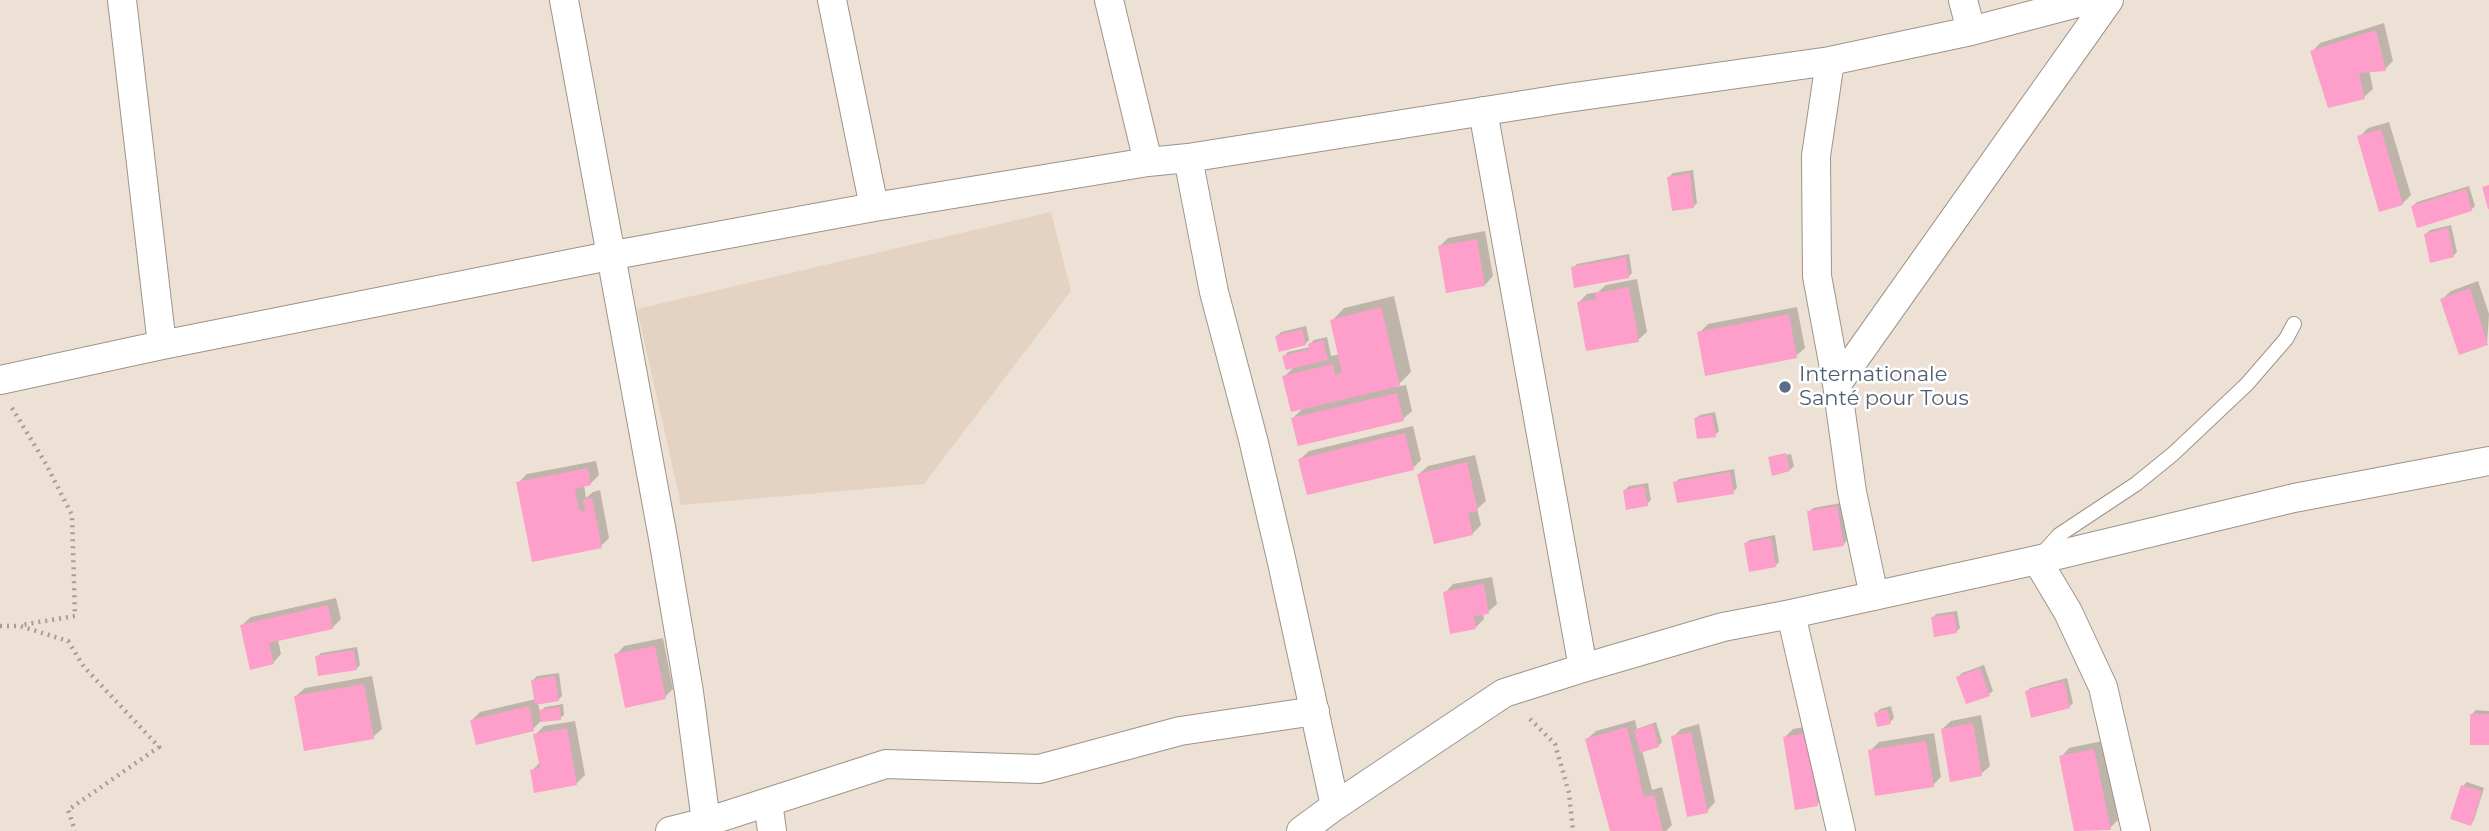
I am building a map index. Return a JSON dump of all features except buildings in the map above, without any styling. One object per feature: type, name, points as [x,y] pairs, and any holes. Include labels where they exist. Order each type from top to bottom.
[{"type":"street","points":[[122,0],[162,345]]},
{"type":"street","points":[[564,0],[689,692],[706,822]]},
{"type":"street","points":[[832,0],[874,207]]},
{"type":"street","points":[[1109,0],[1147,162]]},
{"type":"street","points":[[1962,0],[1971,31]]},
{"type":"street","points":[[3,389],[162,345],[609,256],[874,207],[1147,162],[1830,61],[1971,31],[2089,0]]},
{"type":"street","points":[[1837,384],[2109,0]]},
{"type":"street","points":[[1830,61],[1816,156],[1817,276],[1837,384],[1852,492],[1874,596]]},
{"type":"street","points":[[1483,111],[1583,668]]},
{"type":"street","points":[[1188,158],[1214,292],[1253,439],[1315,711],[1334,819]]},
{"type":"street","points":[[1301,831],[1334,819],[1504,693],[1583,668],[1723,627],[2037,560],[2294,498],[2489,461]]},
{"type":"street","points":[[2037,560],[2068,612],[2103,687],[2136,831]]},
{"type":"street","points":[[1791,614],[1841,831]]},
{"type":"street","points":[[670,831],[886,764],[1039,769],[1180,731],[1315,711]]},
{"type":"street","points":[[768,802],[772,831]]},
{"type":"lane","points":[[2037,560],[2059,535],[2136,484],[2204,426],[2247,384],[2286,339],[2294,324]]},
{"type":"path","points":[[0,626],[20,626],[75,616],[72,515],[3,389]]},
{"type":"path","points":[[20,626],[68,641],[93,677],[159,747],[68,810],[75,831]]},
{"type":"path","points":[[1504,693],[1555,744],[1569,793],[1573,831]]},
{"type":"shaded area","points":[[1051,212],[1071,291],[924,484],[681,505],[637,309]]},
{"type":"place","name":"Internationale Santé pour Tous","points":[[1785,387]]}]
